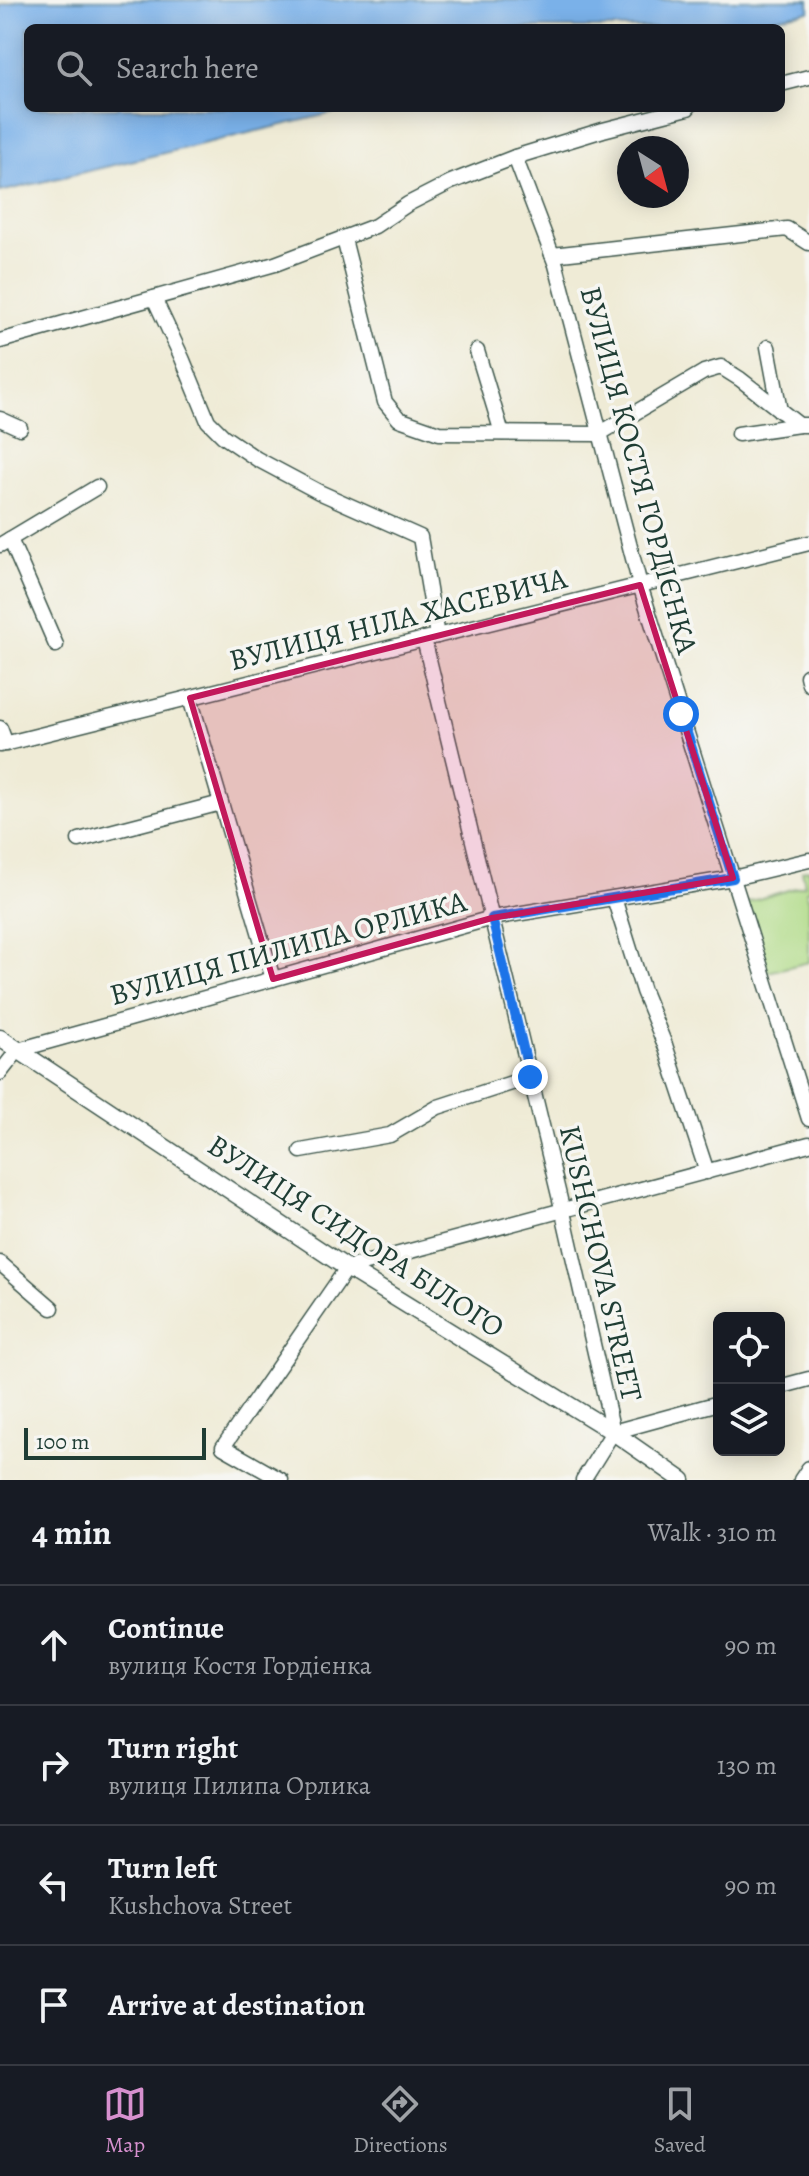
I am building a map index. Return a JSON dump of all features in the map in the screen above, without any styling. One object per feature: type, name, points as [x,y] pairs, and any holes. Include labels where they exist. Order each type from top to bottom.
[{"type":"street","points":[[785,83],[809,77]]},
{"type":"street","points":[[0,341],[275,264],[375,226],[408,204],[451,182],[515,157],[673,112]]},
{"type":"street","name":"ВУЛИЦЯ КОСТЯ ГОРДІЄНКА","points":[[515,157],[552,255],[640,585],[809,1119]]},
{"type":"street","points":[[552,255],[787,229],[809,243]]},
{"type":"street","points":[[344,239],[385,402],[399,419],[439,433],[599,434],[704,372],[721,367],[804,425]]},
{"type":"street","name":"KUSHCHOVA STREET","points":[[154,298],[208,421],[223,436],[257,459],[319,492],[420,537],[431,638],[492,918],[613,1432]]},
{"type":"street","points":[[768,347],[780,411]]},
{"type":"street","points":[[477,351],[502,433]]},
{"type":"street","points":[[0,419],[20,428]]},
{"type":"street","points":[[738,434],[804,425]]},
{"type":"street","points":[[56,645],[5,542],[97,487]]},
{"type":"street","name":"ВУЛИЦЯ НІЛА ХАСЕВИЧА","points":[[3,745],[809,543]]},
{"type":"street","points":[[190,698],[273,979]]},
{"type":"street","points":[[0,728],[3,745]]},
{"type":"street","points":[[79,840],[221,803]]},
{"type":"street","name":"ВУЛИЦЯ ПИЛИПА ОРЛИКА","points":[[18,1050],[492,918],[733,878],[809,860]]},
{"type":"street","points":[[614,898],[643,991],[665,1045],[707,1172]]},
{"type":"street","name":"ВУЛИЦЯ СИДОРА БІЛОГО","points":[[0,1038],[347,1268],[613,1432],[682,1480]]},
{"type":"street","points":[[0,1073],[18,1050]]},
{"type":"street","points":[[301,1151],[390,1135],[438,1107],[530,1077]]},
{"type":"street","points":[[281,1480],[223,1447],[347,1268],[809,1144]]},
{"type":"street","points":[[0,1263],[52,1308]]},
{"type":"street","points":[[785,1385],[809,1379]]},
{"type":"street","points":[[583,1480],[613,1432],[713,1405]]},
{"type":"street","points":[[801,1480],[809,1468]]},
{"type":"highlighted area","points":[[640,585],[733,878],[492,918],[273,979],[190,698]]},
{"type":"green space","points":[[809,869],[809,889],[806,891],[809,901],[809,962],[768,972],[745,903],[805,885],[802,871]]},
{"type":"water","points":[[20,0],[809,0],[809,11],[746,24],[24,24],[24,112],[337,112],[0,192],[0,6]]},
{"type":"route","points":[[530,1077],[492,918],[733,878],[681,714]]}]
